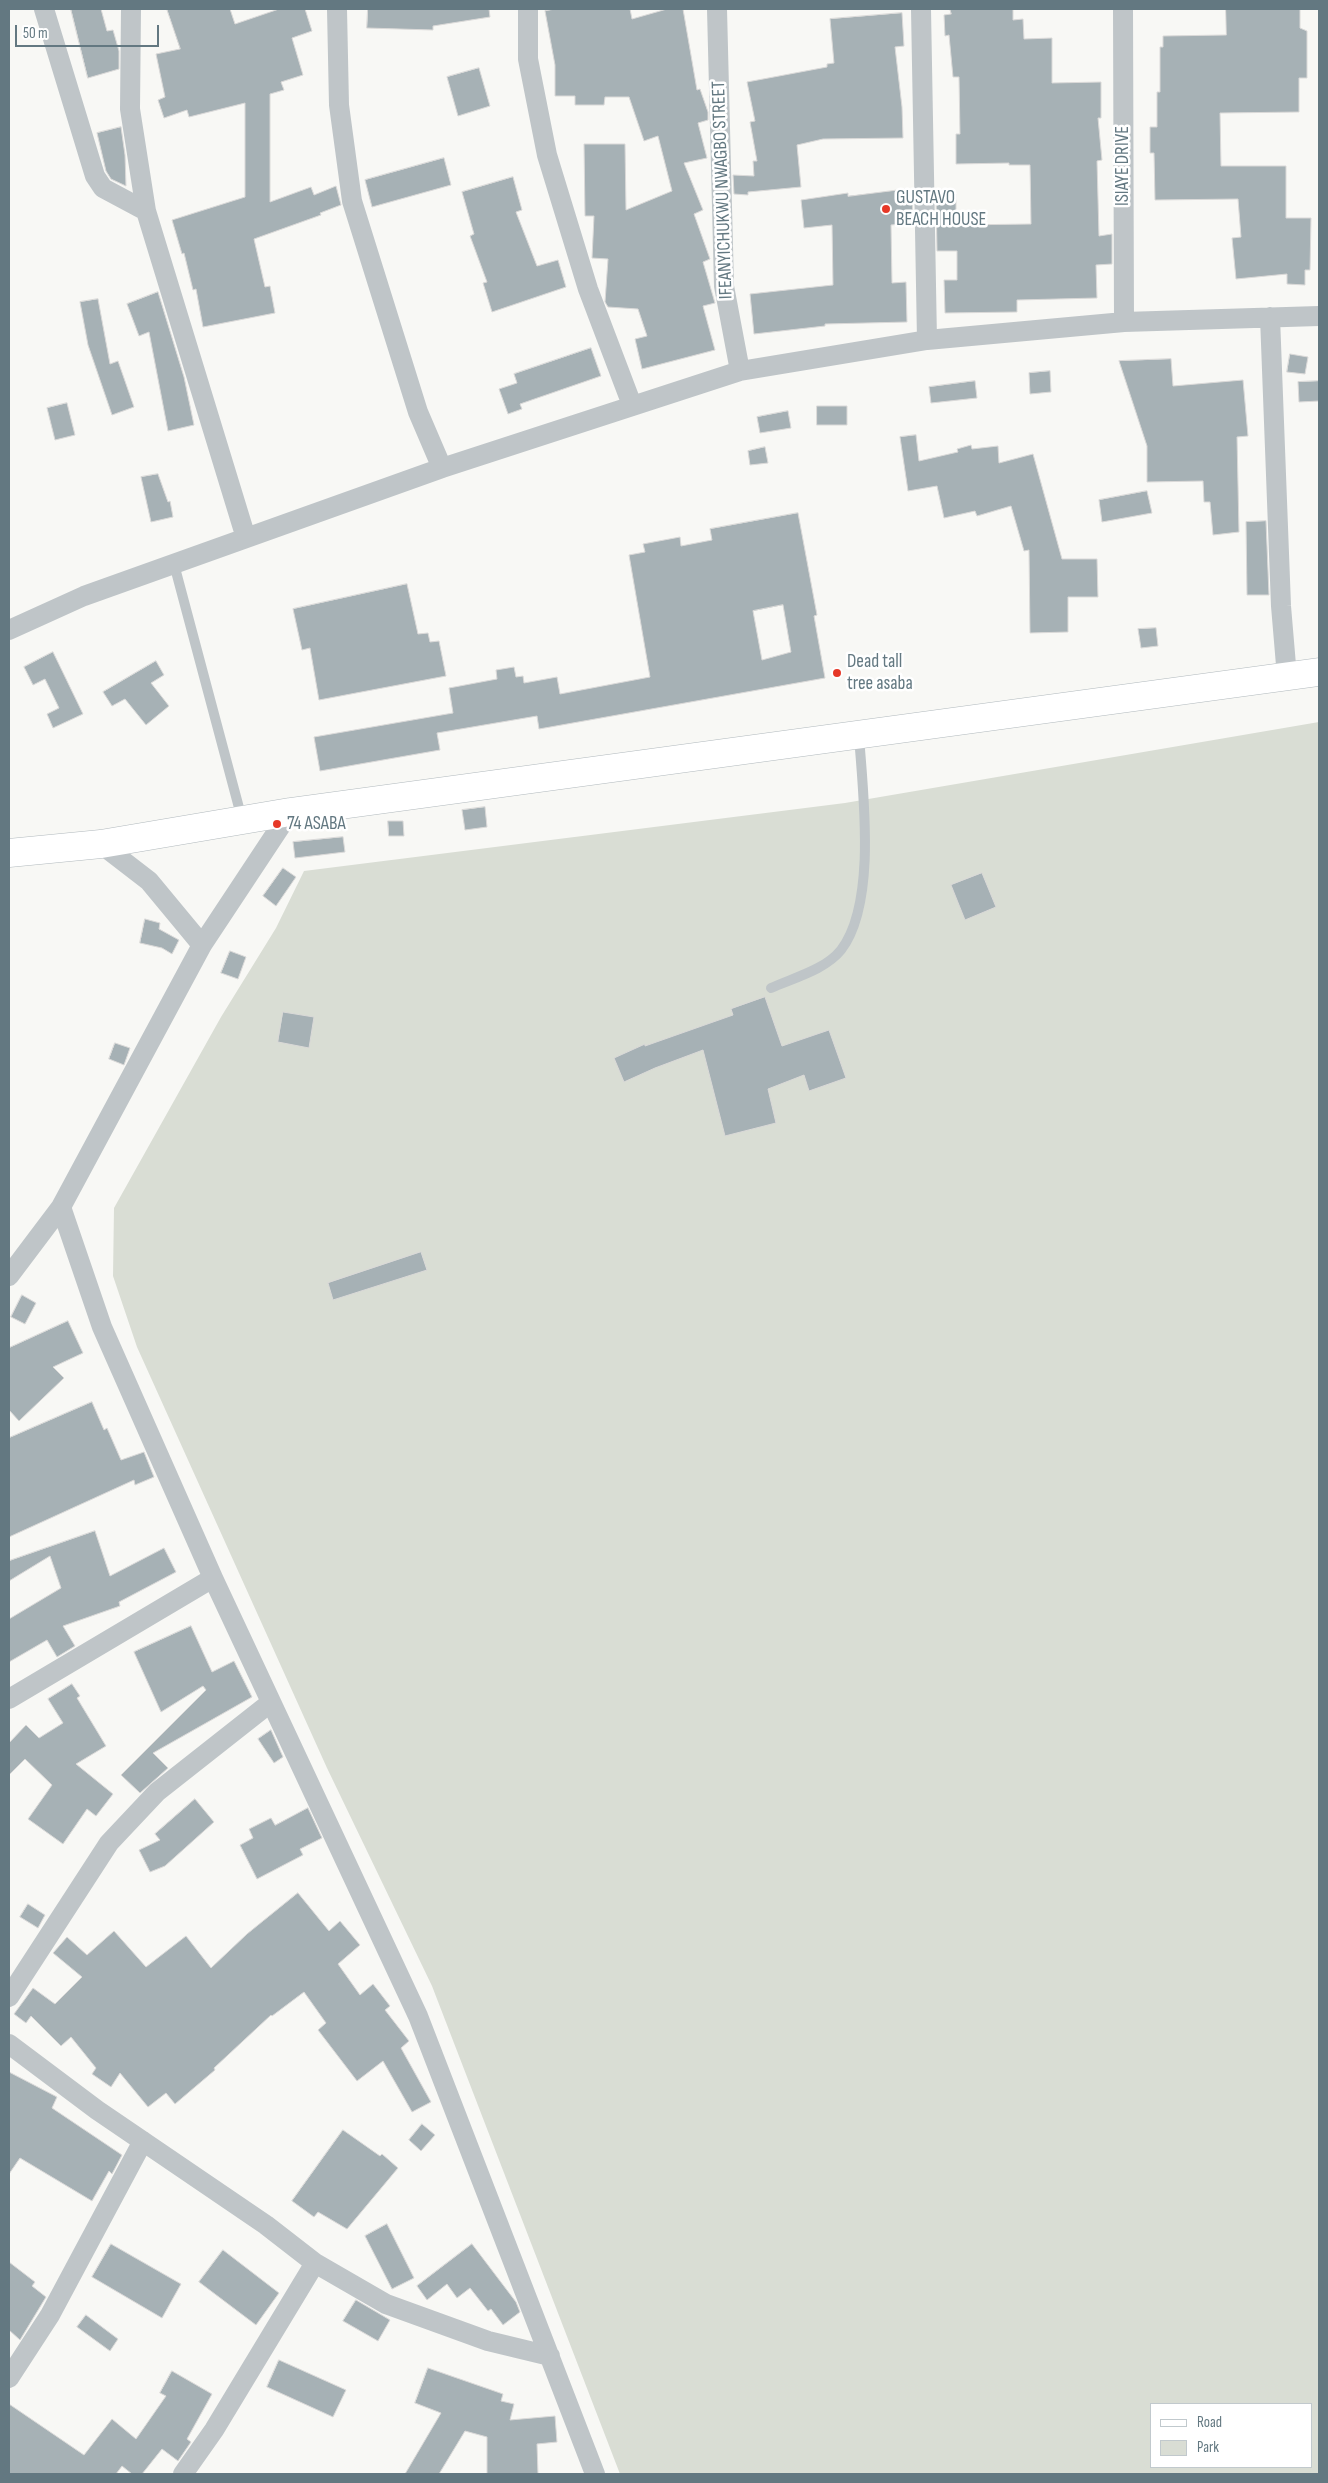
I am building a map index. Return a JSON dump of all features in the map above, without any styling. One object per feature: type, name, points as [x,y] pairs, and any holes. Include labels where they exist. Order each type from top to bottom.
[{"type":"main road","points":[[9,853],[101,844],[290,812],[1319,672]]},
{"type":"street","points":[[44,9],[95,176],[104,188],[146,211]]},
{"type":"street","points":[[131,9],[130,109],[146,211],[246,538]]},
{"type":"street","points":[[337,9],[339,105],[352,201],[418,412],[442,468]]},
{"type":"street","points":[[528,9],[528,59],[547,155],[588,289],[632,405]]},
{"type":"street","name":"IFEANYICHUKWU NWAGBO STREET","points":[[717,9],[724,286],[740,371]]},
{"type":"street","points":[[921,9],[927,340]]},
{"type":"street","name":"ISIAYE DRIVE","points":[[1123,9],[1124,322]]},
{"type":"street","points":[[9,630],[84,596],[442,468],[740,371],[927,340],[1124,322],[1319,316]]},
{"type":"street","points":[[1270,317],[1281,606],[1287,677]]},
{"type":"street","points":[[9,1276],[61,1207],[202,945],[290,812]]},
{"type":"street","points":[[101,844],[149,881],[202,945]]},
{"type":"street","points":[[61,1207],[102,1327],[270,1703],[418,2016],[595,2474]]},
{"type":"street","points":[[9,1699],[213,1578]]},
{"type":"street","points":[[9,1997],[109,1843],[157,1792],[270,1703]]},
{"type":"street","points":[[9,2044],[143,2141],[266,2225],[316,2263],[386,2304],[488,2341],[550,2356]]},
{"type":"street","points":[[9,2378],[50,2315],[143,2141]]},
{"type":"street","points":[[183,2474],[214,2430],[316,2263]]},
{"type":"lane","points":[[174,564],[243,820]]},
{"type":"lane","points":[[771,988],[831,960],[841,950],[849,936],[859,905],[864,858],[865,820],[859,735]]},
{"type":"green space","points":[[1319,722],[1319,2474],[620,2474],[432,1986],[327,1768],[137,1347],[113,1276],[114,1208],[221,1017],[276,928],[304,871],[845,803]]},
{"type":"building","points":[[71,9],[101,9],[107,31],[113,30],[119,51],[119,69],[88,78]]},
{"type":"building","points":[[167,9],[230,9],[235,24],[279,9],[305,9],[312,31],[292,38],[303,75],[281,82],[284,90],[270,94],[270,202],[311,187],[314,195],[336,186],[341,205],[320,213],[321,215],[254,239],[265,287],[270,286],[275,313],[203,327],[196,289],[193,290],[184,253],[182,254],[172,220],[245,197],[245,103],[189,117],[187,110],[164,118],[158,100],[165,97],[156,54],[180,49]]},
{"type":"building","points":[[368,9],[489,9],[490,17],[433,26],[433,30],[367,28]]},
{"type":"building","points":[[556,9],[630,9],[632,19],[667,9],[683,9],[697,90],[700,89],[708,112],[708,120],[698,123],[707,158],[684,163],[703,210],[694,214],[710,259],[703,262],[715,303],[703,306],[715,350],[642,369],[635,339],[647,336],[638,309],[608,307],[605,302],[608,259],[592,258],[594,216],[585,216],[584,144],[625,144],[626,210],[672,191],[658,136],[644,141],[629,97],[605,97],[604,105],[575,105],[575,96],[555,96],[555,65],[545,11]]},
{"type":"building","points":[[950,9],[1013,9],[1013,20],[1023,19],[1024,39],[1052,38],[1052,83],[1101,82],[1101,118],[1098,118],[1102,160],[1097,161],[1099,236],[1112,234],[1112,264],[1096,265],[1097,298],[1017,300],[1017,312],[945,313],[944,280],[957,280],[957,251],[937,251],[936,194],[956,194],[956,225],[1031,224],[1030,165],[1009,165],[1009,163],[956,164],[956,134],[960,134],[959,77],[953,77],[949,35],[945,36],[944,15],[951,14]]},
{"type":"building","points":[[1226,9],[1300,9],[1300,28],[1307,31],[1307,78],[1299,78],[1299,112],[1220,113],[1221,166],[1286,166],[1286,218],[1311,218],[1310,270],[1305,270],[1305,285],[1287,284],[1287,274],[1236,279],[1232,238],[1241,237],[1238,199],[1155,200],[1154,153],[1150,153],[1150,127],[1157,127],[1157,92],[1160,92],[1160,47],[1163,47],[1163,36],[1226,35]]},
{"type":"building","points":[[902,13],[904,46],[895,47],[902,107],[903,138],[823,139],[797,145],[801,187],[748,192],[748,195],[734,194],[733,175],[754,176],[753,161],[757,161],[750,122],[755,121],[747,82],[827,67],[827,64],[834,63],[830,19]]},
{"type":"building","points":[[479,68],[490,106],[458,116],[447,77]]},
{"type":"building","points":[[121,127],[125,155],[126,186],[111,179],[106,171],[97,133]]},
{"type":"building","points":[[444,158],[451,185],[372,207],[365,180]]},
{"type":"building","points":[[513,177],[522,210],[516,212],[537,266],[558,260],[566,287],[492,312],[483,283],[487,282],[470,236],[474,234],[462,192]]},
{"type":"building","points":[[908,189],[909,195],[912,194],[913,223],[891,225],[892,283],[906,282],[907,322],[825,324],[825,326],[754,334],[750,294],[833,285],[832,225],[804,228],[801,200],[848,193],[848,196]]},
{"type":"building","points":[[158,292],[184,377],[194,425],[168,431],[149,332],[139,336],[127,304]]},
{"type":"building","points":[[98,299],[110,364],[118,361],[134,407],[112,415],[88,345],[80,302]]},
{"type":"building","points":[[591,348],[601,376],[520,404],[522,409],[508,414],[499,389],[517,383],[514,374]]},
{"type":"building","points":[[1290,354],[1308,357],[1305,374],[1287,372]]},
{"type":"building","points":[[1171,359],[1173,386],[1243,380],[1248,436],[1237,437],[1239,532],[1213,535],[1210,502],[1204,502],[1203,481],[1147,482],[1147,446],[1119,361]]},
{"type":"building","points":[[1050,371],[1051,392],[1030,394],[1029,373]]},
{"type":"building","points":[[975,381],[977,398],[931,403],[929,387]]},
{"type":"building","points":[[1319,381],[1319,401],[1299,402],[1298,382]]},
{"type":"building","points":[[67,403],[75,435],[55,440],[47,408]]},
{"type":"building","points":[[817,406],[847,406],[847,425],[817,425]]},
{"type":"building","points":[[788,411],[791,428],[760,433],[757,417]]},
{"type":"building","points":[[916,435],[919,461],[958,452],[957,449],[971,445],[972,449],[998,446],[999,463],[1033,454],[1062,559],[1097,559],[1098,597],[1068,597],[1068,632],[1030,633],[1029,550],[1024,551],[1011,506],[977,516],[975,511],[944,518],[937,486],[908,491],[900,437]]},
{"type":"building","points":[[765,447],[768,463],[750,465],[748,451]]},
{"type":"building","points":[[158,474],[168,502],[170,501],[173,517],[151,522],[141,477]]},
{"type":"building","points":[[1147,491],[1152,513],[1102,522],[1099,500]]},
{"type":"building","points":[[798,513],[817,615],[814,616],[825,678],[539,729],[537,716],[437,733],[440,750],[320,771],[314,737],[453,713],[449,688],[497,679],[496,670],[514,667],[516,677],[523,676],[524,683],[557,677],[560,694],[650,677],[629,555],[645,552],[643,544],[680,537],[681,546],[712,540],[710,529]],"holes":[[[783,605],[791,652],[762,660],[753,611]]]},
{"type":"building","points":[[1266,521],[1269,595],[1247,595],[1246,522]]},
{"type":"building","points":[[407,584],[418,634],[428,633],[430,642],[439,641],[446,676],[319,700],[310,648],[302,650],[293,609]]},
{"type":"building","points":[[1156,628],[1158,646],[1141,648],[1138,629]]},
{"type":"building","points":[[53,652],[83,714],[53,728],[47,714],[59,708],[45,679],[33,685],[24,667]]},
{"type":"building","points":[[156,661],[164,675],[151,683],[169,706],[146,725],[125,699],[112,706],[103,692]]},
{"type":"building","points":[[485,807],[487,827],[465,830],[462,810]]},
{"type":"building","points":[[388,821],[403,821],[404,836],[389,836]]},
{"type":"building","points":[[343,837],[345,852],[295,858],[293,842]]},
{"type":"building","points":[[283,868],[296,877],[276,906],[263,896]]},
{"type":"building","points":[[982,873],[996,907],[965,920],[951,885]]},
{"type":"building","points":[[145,919],[160,923],[159,929],[179,940],[172,954],[162,948],[140,943]]},
{"type":"building","points":[[230,951],[246,957],[238,979],[221,973]]},
{"type":"building","points":[[765,997],[782,1046],[829,1030],[846,1078],[809,1091],[804,1075],[768,1089],[776,1123],[725,1136],[703,1050],[624,1082],[614,1058],[645,1044],[645,1046],[733,1015],[731,1009]]},
{"type":"building","points":[[283,1012],[314,1017],[309,1048],[278,1042]]},
{"type":"building","points":[[115,1043],[130,1048],[124,1065],[109,1059]]},
{"type":"building","points":[[421,1252],[427,1270],[333,1300],[328,1283]]},
{"type":"building","points":[[22,1295],[36,1303],[25,1324],[11,1317]]},
{"type":"building","points":[[68,1321],[83,1353],[53,1367],[64,1378],[19,1421],[9,1410],[9,1348]]},
{"type":"building","points":[[92,1402],[104,1430],[107,1428],[121,1460],[144,1452],[154,1477],[135,1485],[134,1480],[9,1537],[9,1438]]},
{"type":"building","points":[[95,1531],[110,1576],[164,1548],[176,1572],[119,1602],[120,1606],[63,1626],[75,1646],[57,1657],[47,1640],[9,1662],[9,1619],[61,1588],[50,1556],[9,1581],[9,1561]]},
{"type":"building","points":[[191,1626],[212,1672],[234,1661],[252,1697],[153,1753],[168,1768],[140,1793],[121,1775],[206,1690],[203,1686],[161,1712],[134,1652]]},
{"type":"building","points":[[72,1684],[80,1696],[77,1698],[106,1746],[76,1764],[113,1794],[96,1816],[87,1809],[63,1844],[28,1819],[52,1785],[25,1759],[9,1775],[9,1743],[26,1725],[39,1738],[63,1723],[48,1699]]},
{"type":"building","points":[[271,1730],[283,1757],[274,1763],[258,1739]]},
{"type":"building","points":[[195,1799],[214,1822],[165,1866],[150,1872],[139,1850],[160,1840],[155,1834]]},
{"type":"building","points":[[308,1808],[322,1838],[300,1849],[303,1855],[257,1879],[240,1845],[253,1838],[249,1829],[271,1818],[275,1825]]},
{"type":"building","points":[[298,1893],[329,1931],[340,1921],[360,1945],[338,1964],[360,1995],[373,1984],[390,2006],[385,2010],[409,2041],[401,2048],[431,2102],[412,2112],[383,2061],[357,2081],[318,2030],[326,2023],[304,1992],[271,2015],[214,2068],[215,2070],[175,2104],[166,2093],[148,2107],[120,2073],[111,2087],[92,2074],[96,2068],[71,2037],[61,2046],[31,2016],[26,2023],[14,2014],[33,1988],[55,2004],[82,1977],[53,1953],[67,1937],[87,1955],[114,1931],[146,1967],[186,1936],[211,1968],[247,1934]]},
{"type":"building","points":[[28,1904],[45,1915],[38,1928],[20,1917]]},
{"type":"building","points":[[9,2072],[57,2097],[52,2108],[122,2155],[112,2174],[109,2171],[92,2201],[20,2158],[9,2174]]},
{"type":"building","points":[[422,2124],[435,2135],[421,2151],[409,2140]]},
{"type":"building","points":[[343,2130],[380,2156],[382,2154],[398,2168],[347,2229],[318,2212],[314,2217],[292,2201]]},
{"type":"building","points":[[387,2224],[414,2278],[392,2289],[365,2236]]},
{"type":"building","points":[[111,2244],[181,2284],[162,2318],[92,2277]]},
{"type":"building","points":[[472,2244],[516,2302],[520,2312],[503,2325],[491,2309],[488,2311],[470,2288],[457,2298],[447,2284],[427,2300],[417,2286]]},
{"type":"building","points":[[223,2250],[279,2293],[256,2325],[199,2282]]},
{"type":"building","points":[[9,2262],[35,2282],[32,2286],[46,2297],[20,2340],[9,2330]]},
{"type":"building","points":[[356,2300],[390,2320],[378,2341],[343,2321]]},
{"type":"building","points":[[86,2315],[118,2339],[110,2351],[77,2327]]},
{"type":"building","points":[[279,2360],[346,2390],[333,2417],[267,2387]]},
{"type":"building","points":[[428,2368],[503,2394],[501,2401],[514,2404],[510,2420],[555,2416],[557,2442],[537,2444],[538,2474],[487,2474],[487,2437],[465,2431],[439,2474],[405,2474],[441,2413],[415,2403]]},
{"type":"building","points":[[172,2371],[212,2394],[187,2439],[191,2442],[178,2461],[162,2449],[142,2474],[132,2474],[122,2466],[116,2474],[9,2474],[9,2404],[84,2455],[112,2419],[136,2439],[166,2396],[160,2393]]},
{"type":"place","name":"GUSTAVO BEACH HOUSE","points":[[886,209]]},
{"type":"place","name":"Dead tall tree asaba","points":[[837,673]]},
{"type":"place","name":"74 ASABA","points":[[277,824]]}]
